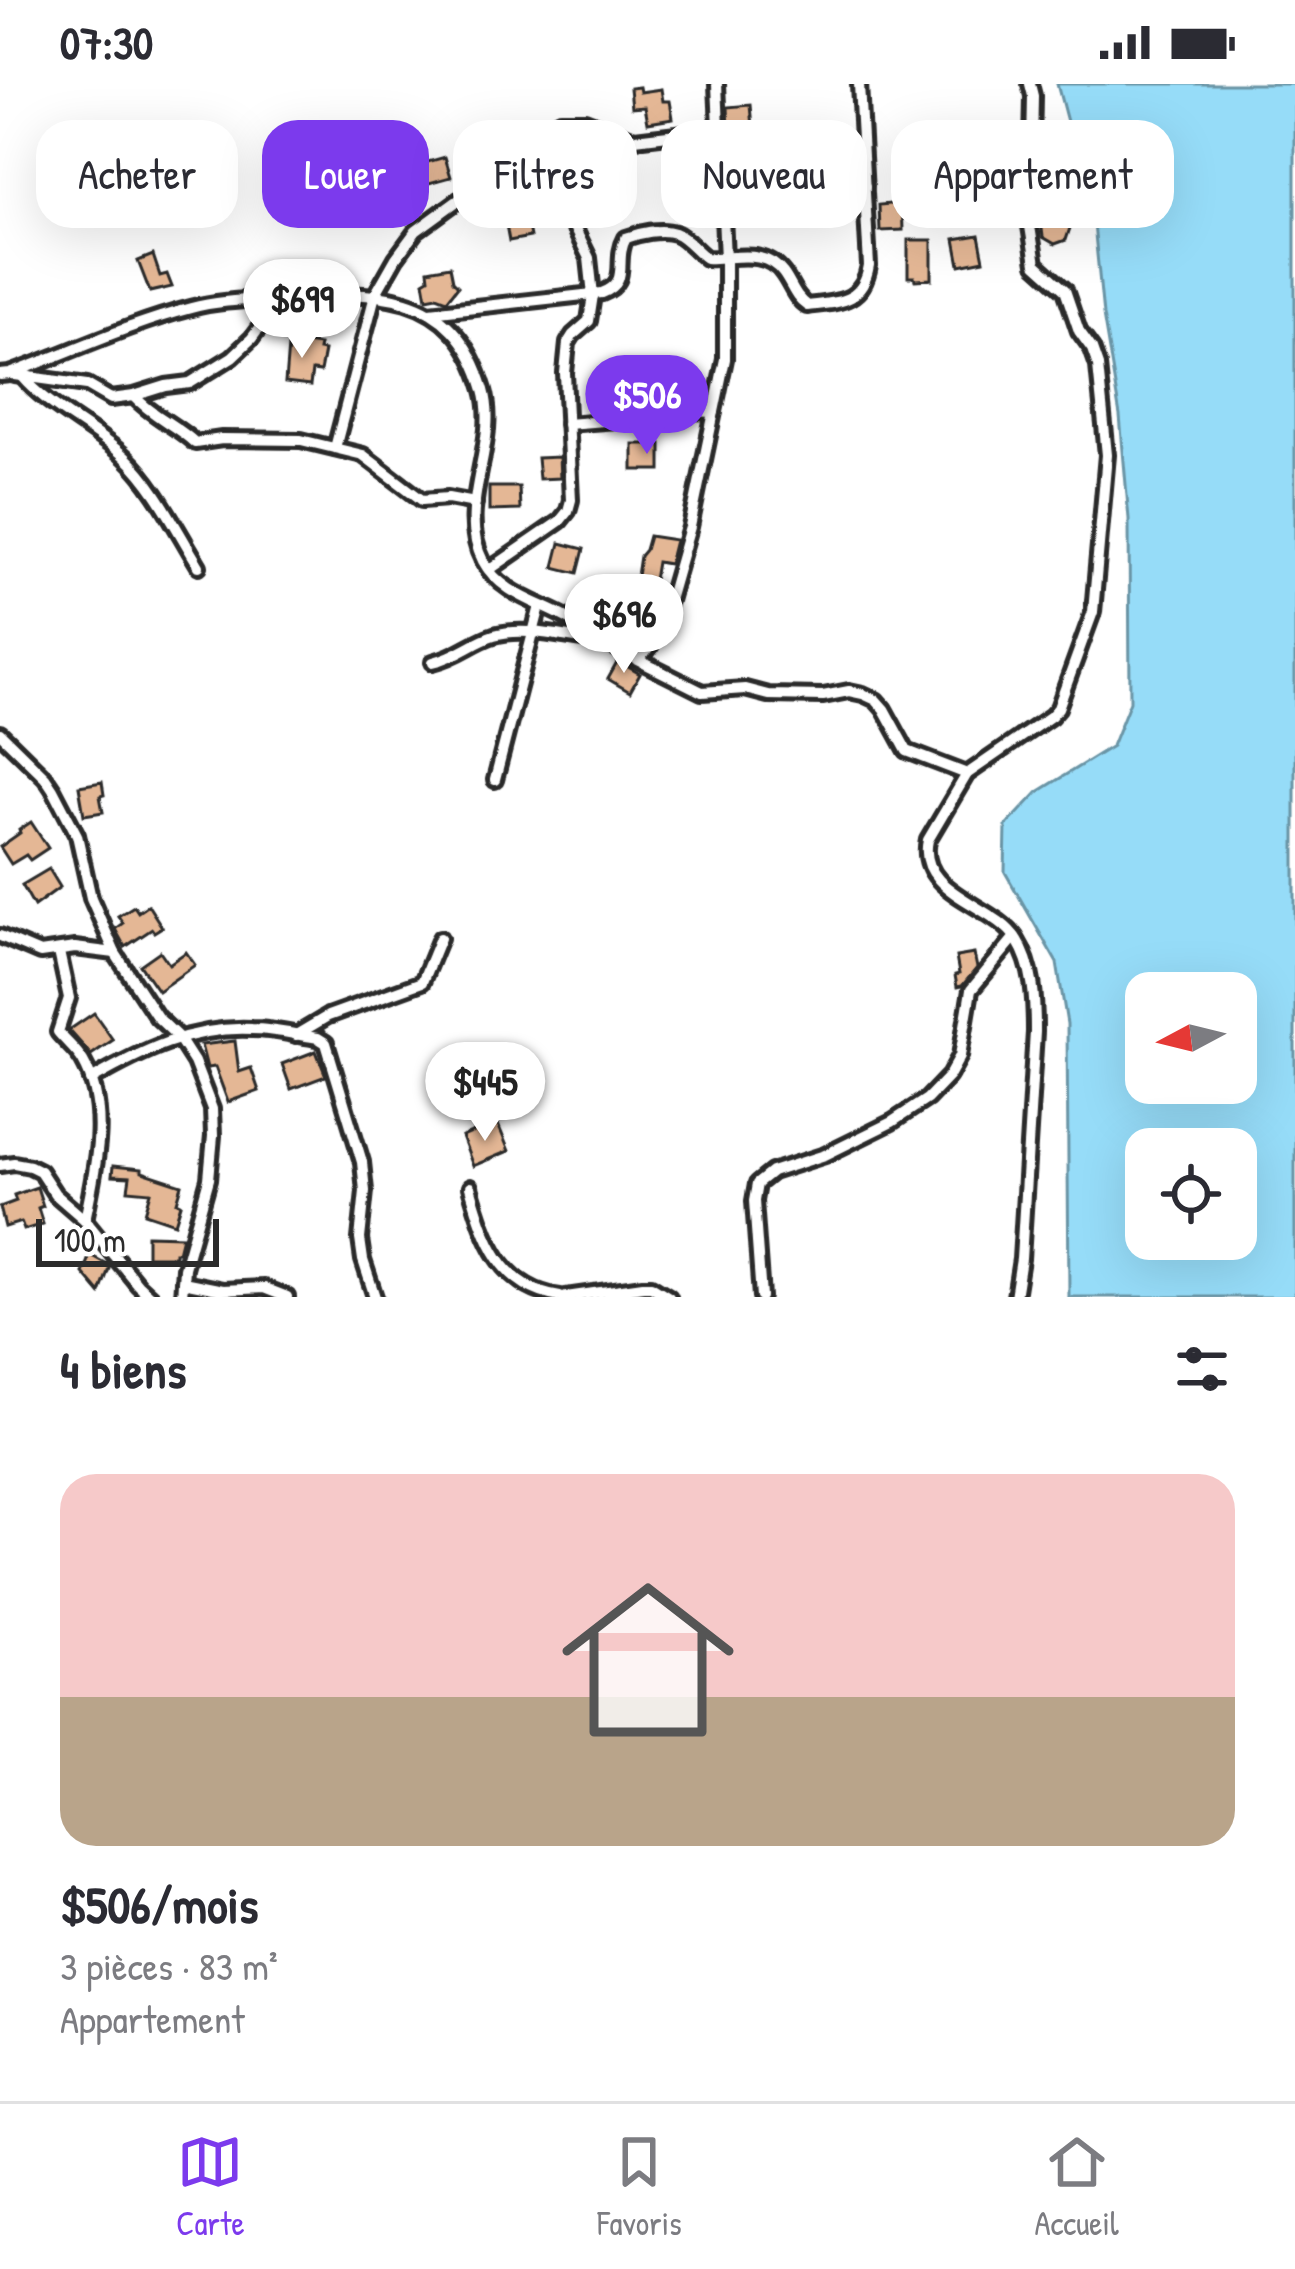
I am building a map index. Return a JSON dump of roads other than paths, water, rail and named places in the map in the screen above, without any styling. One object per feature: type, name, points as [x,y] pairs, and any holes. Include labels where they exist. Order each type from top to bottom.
[{"type":"street","points":[[717,84],[718,120]]},
{"type":"street","points":[[859,84],[861,120]]},
{"type":"street","points":[[1015,1297],[1035,1032],[1028,960],[1004,923],[956,896],[926,858],[928,840],[967,774],[1058,708],[1090,626],[1100,554],[1107,455],[1102,380],[1065,290],[1036,263],[1029,220],[1036,168],[1030,84]]},
{"type":"street","points":[[335,448],[375,295],[416,231],[453,204]]},
{"type":"street","points":[[430,312],[613,289],[621,276],[622,244],[631,235],[675,233],[706,258],[767,259],[807,306],[850,298],[865,283],[867,226]]},
{"type":"street","points":[[489,570],[543,535],[568,511],[571,500],[568,343],[589,322],[593,295],[589,258],[574,228]]},
{"type":"street","points":[[636,659],[660,632],[690,527],[725,359],[724,228]]},
{"type":"street","points":[[11,375],[190,308],[265,299],[375,295],[410,301],[447,326],[482,384],[488,423],[474,530],[489,570],[518,594],[708,693],[745,689],[768,694],[863,694],[884,710],[907,751],[967,774]]},
{"type":"street","points":[[11,375],[87,385],[111,399],[190,383],[232,357],[252,338],[266,320],[265,299]]},
{"type":"street","points":[[11,375],[123,454],[141,473],[199,566]]},
{"type":"street","points":[[134,397],[196,443],[288,440],[335,448],[363,455],[422,500],[476,503]]},
{"type":"street","points":[[567,424],[641,418],[673,410],[713,412]]},
{"type":"street","points":[[495,780],[540,606]]},
{"type":"street","points":[[433,662],[460,654],[490,636],[533,634],[602,641]]},
{"type":"street","points":[[0,733],[45,777],[71,821],[95,911],[116,952],[148,1004],[199,1070],[213,1117],[209,1179],[184,1268],[182,1297]]},
{"type":"street","points":[[0,936],[40,953],[85,948],[116,952]]},
{"type":"street","points":[[761,1297],[754,1202],[758,1184],[772,1172],[825,1155],[892,1122],[927,1099],[950,1076],[960,1056],[971,990],[1015,937]]},
{"type":"street","points":[[296,1035],[328,1016],[422,982],[440,938]]},
{"type":"street","points":[[59,952],[69,998],[58,1032],[81,1057],[91,1080],[100,1138],[85,1220]]},
{"type":"street","points":[[91,1080],[178,1037],[252,1029],[326,1042],[362,1162],[365,1191],[360,1239],[375,1297]]},
{"type":"street","points":[[0,1166],[14,1163],[40,1171],[55,1194],[85,1220],[152,1297]]},
{"type":"street","points":[[470,1187],[487,1239],[502,1265],[532,1290],[563,1297],[651,1286],[669,1297]]},
{"type":"street","points":[[182,1282],[223,1291],[264,1288],[287,1297]]},
{"type":"water","points":[[1057,84],[1295,84],[1295,1297],[1069,1297],[1067,1024],[1057,963],[1005,872],[1006,826],[1038,792],[1112,746],[1130,701],[1129,519],[1120,416],[1094,228],[1174,228],[1174,120],[1067,120]]}]
